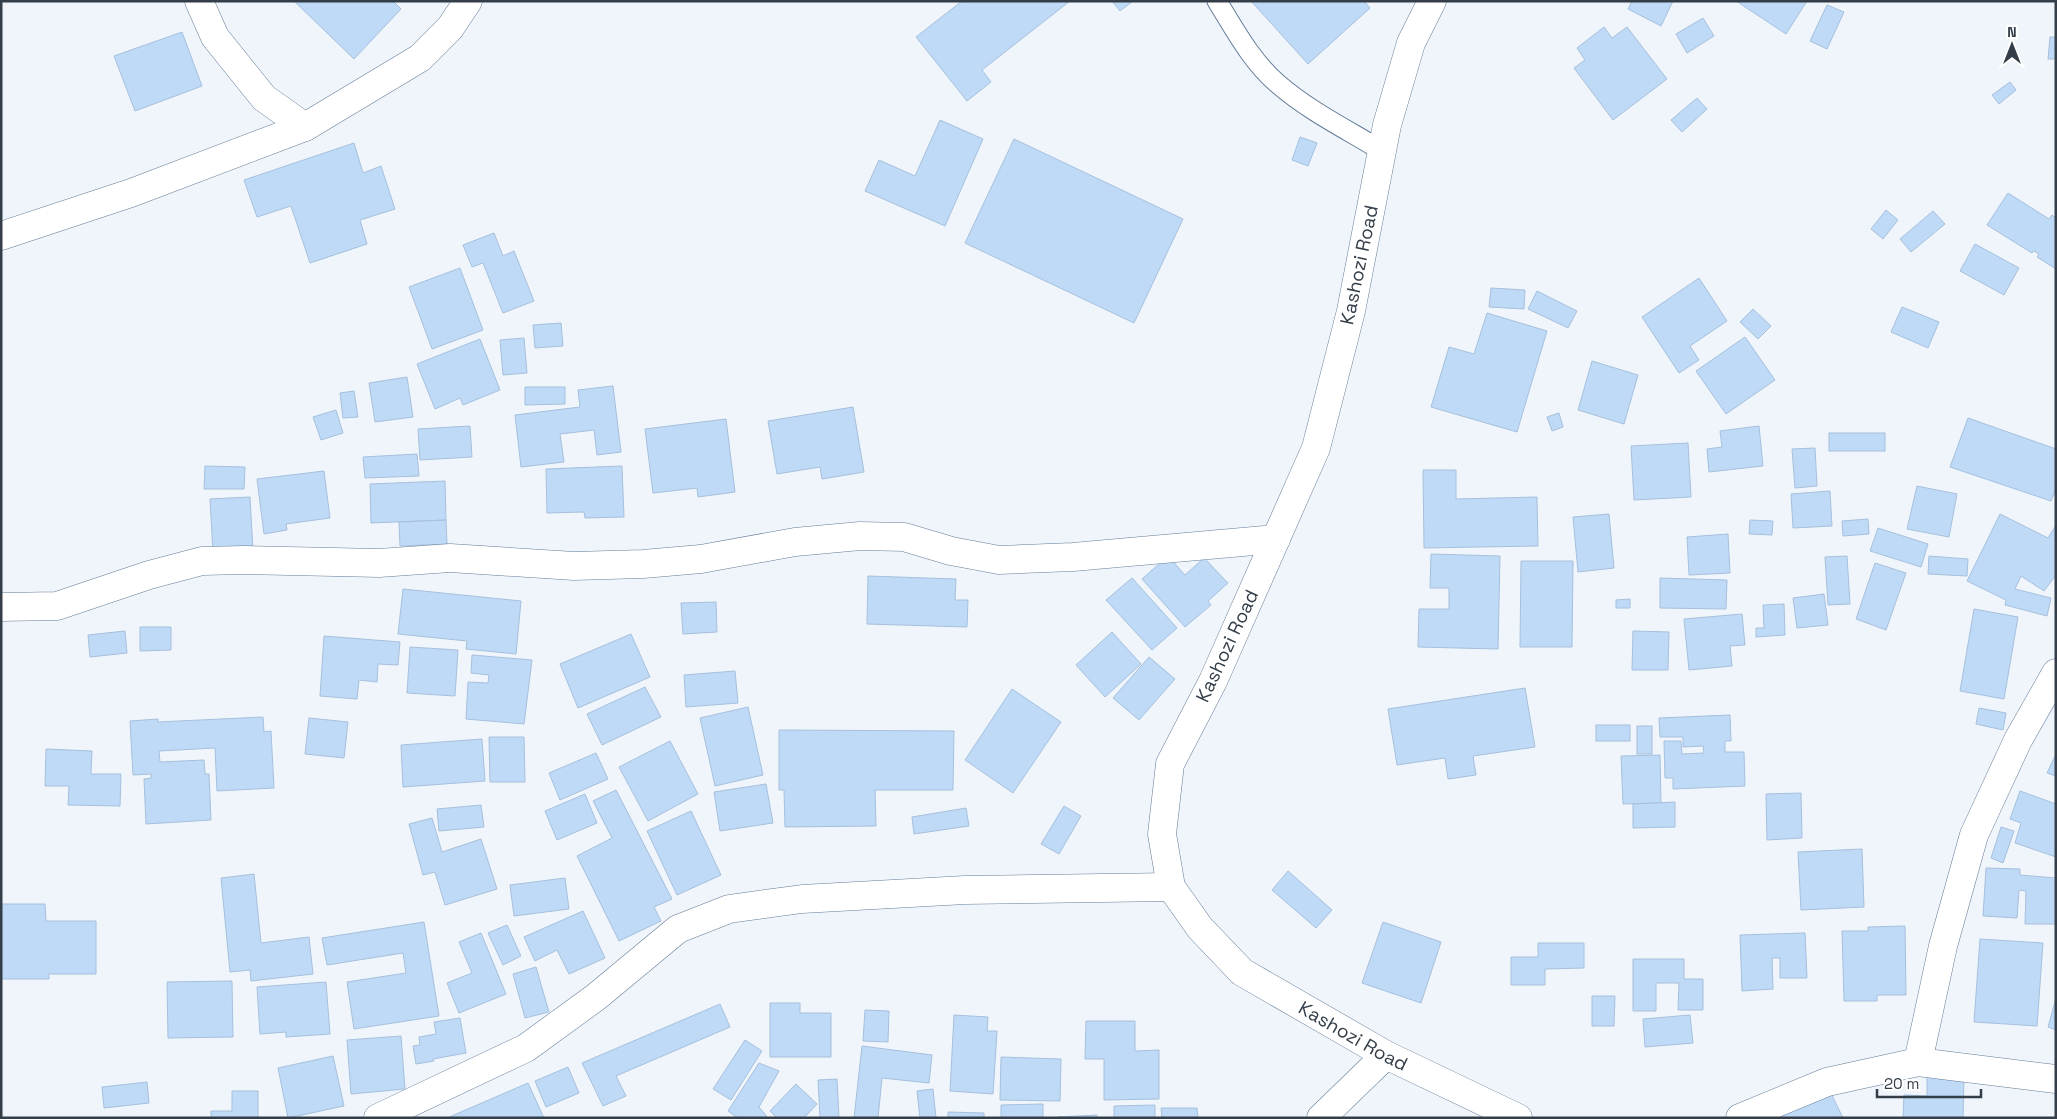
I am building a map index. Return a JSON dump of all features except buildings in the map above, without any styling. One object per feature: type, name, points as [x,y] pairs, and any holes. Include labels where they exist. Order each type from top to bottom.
[{"type":"street","points":[[199,1],[215,37],[264,98],[305,127]]},
{"type":"street","points":[[1,236],[131,193],[305,127],[420,58],[450,28],[468,1]]},
{"type":"street","name":"Kashozi Road","points":[[1432,1],[1411,43],[1387,125],[1351,311],[1316,448],[1213,681],[1170,764],[1162,834],[1171,887],[1200,928],[1242,972],[1386,1055],[1518,1118]]},
{"type":"street","points":[[1,607],[57,606],[149,575],[202,562],[244,560],[379,563],[450,558],[574,566],[643,564],[701,559],[795,542],[860,536],[904,537],[951,550],[999,560],[1073,557],[1276,539]]},
{"type":"street","points":[[1918,1062],[1943,946],[1974,835],[2018,740],[2056,673]]},
{"type":"street","points":[[378,1118],[526,1048],[596,997],[678,929],[729,909],[802,899],[965,890],[1171,887]]},
{"type":"street","points":[[1321,1118],[1386,1055]]},
{"type":"street","points":[[1740,1118],[1827,1082],[1918,1062],[2056,1080]]},
{"type":"lane","points":[[1217,1],[1245,47],[1278,84],[1314,109],[1382,151]]}]
